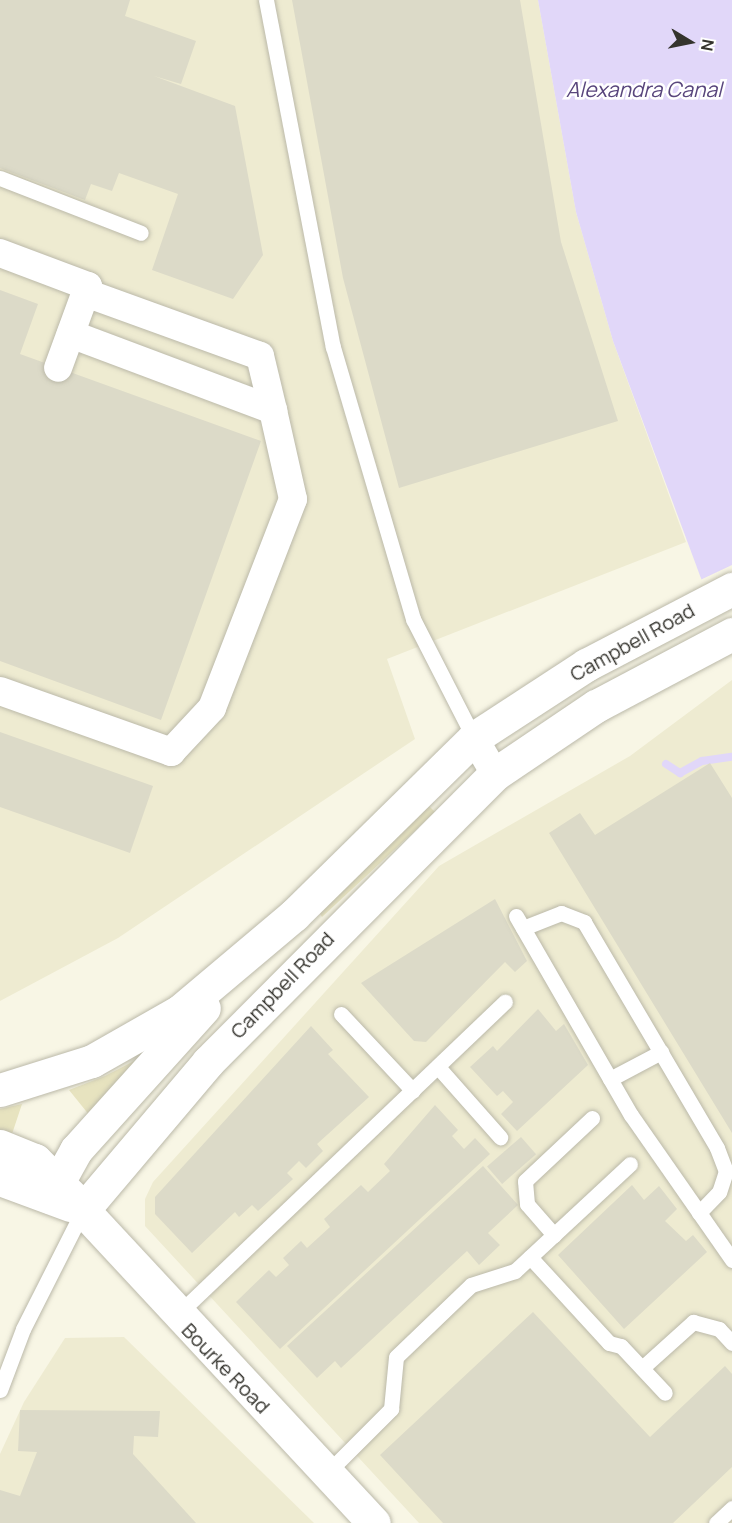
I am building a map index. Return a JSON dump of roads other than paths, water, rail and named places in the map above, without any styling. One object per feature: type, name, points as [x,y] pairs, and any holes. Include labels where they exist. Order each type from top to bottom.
[{"type":"main road","name":"Campbell Road","points":[[54,1189],[83,1141],[252,952],[474,738],[586,665],[732,589]]},
{"type":"main road","name":"Campbell Road","points":[[83,1210],[208,1062],[495,774],[596,706],[732,634]]},
{"type":"main road","name":"Campbell Road","points":[[0,1090],[112,1052],[180,1011],[252,952]]},
{"type":"main road","name":"Bourke Road","points":[[0,1146],[35,1160],[54,1189],[83,1210],[176,1316],[374,1523]]},
{"type":"main road","name":"Bourke Road","points":[[0,1179],[54,1189]]},
{"type":"street","points":[[0,253],[88,286],[58,368]]},
{"type":"street","points":[[0,691],[171,752],[212,708],[293,499],[260,356],[86,293]]},
{"type":"street","points":[[71,334],[273,410]]},
{"type":"street","points":[[474,738],[495,774]]},
{"type":"lane","points":[[266,0],[333,347],[413,619],[474,738]]},
{"type":"lane","points":[[0,178],[141,233]]},
{"type":"lane","points":[[699,1213],[719,1192],[726,1171],[661,1052],[584,922],[561,913],[519,922],[610,1079],[699,1213],[732,1260]]},
{"type":"lane","points":[[176,1316],[505,1002]]},
{"type":"lane","points":[[341,1014],[413,1091]]},
{"type":"lane","points":[[610,1079],[661,1052]]},
{"type":"lane","points":[[438,1067],[500,1137]]},
{"type":"lane","points":[[554,1234],[527,1204],[525,1181],[592,1118]]},
{"type":"lane","points":[[327,1473],[391,1409],[396,1357],[471,1285],[515,1271],[630,1164]]},
{"type":"lane","points":[[0,1390],[23,1329],[83,1210]]},
{"type":"lane","points":[[530,1257],[609,1343],[621,1346],[665,1393]]},
{"type":"lane","points":[[642,1368],[693,1322],[719,1329],[732,1343]]},
{"type":"lane","points":[[716,1523],[732,1508]]},
{"type":"water","name":"Alexandra Canal","points":[[538,0],[732,0],[732,662],[613,341],[576,212]]},
{"type":"waterway","points":[[666,764],[680,773],[702,761],[732,757]]}]
